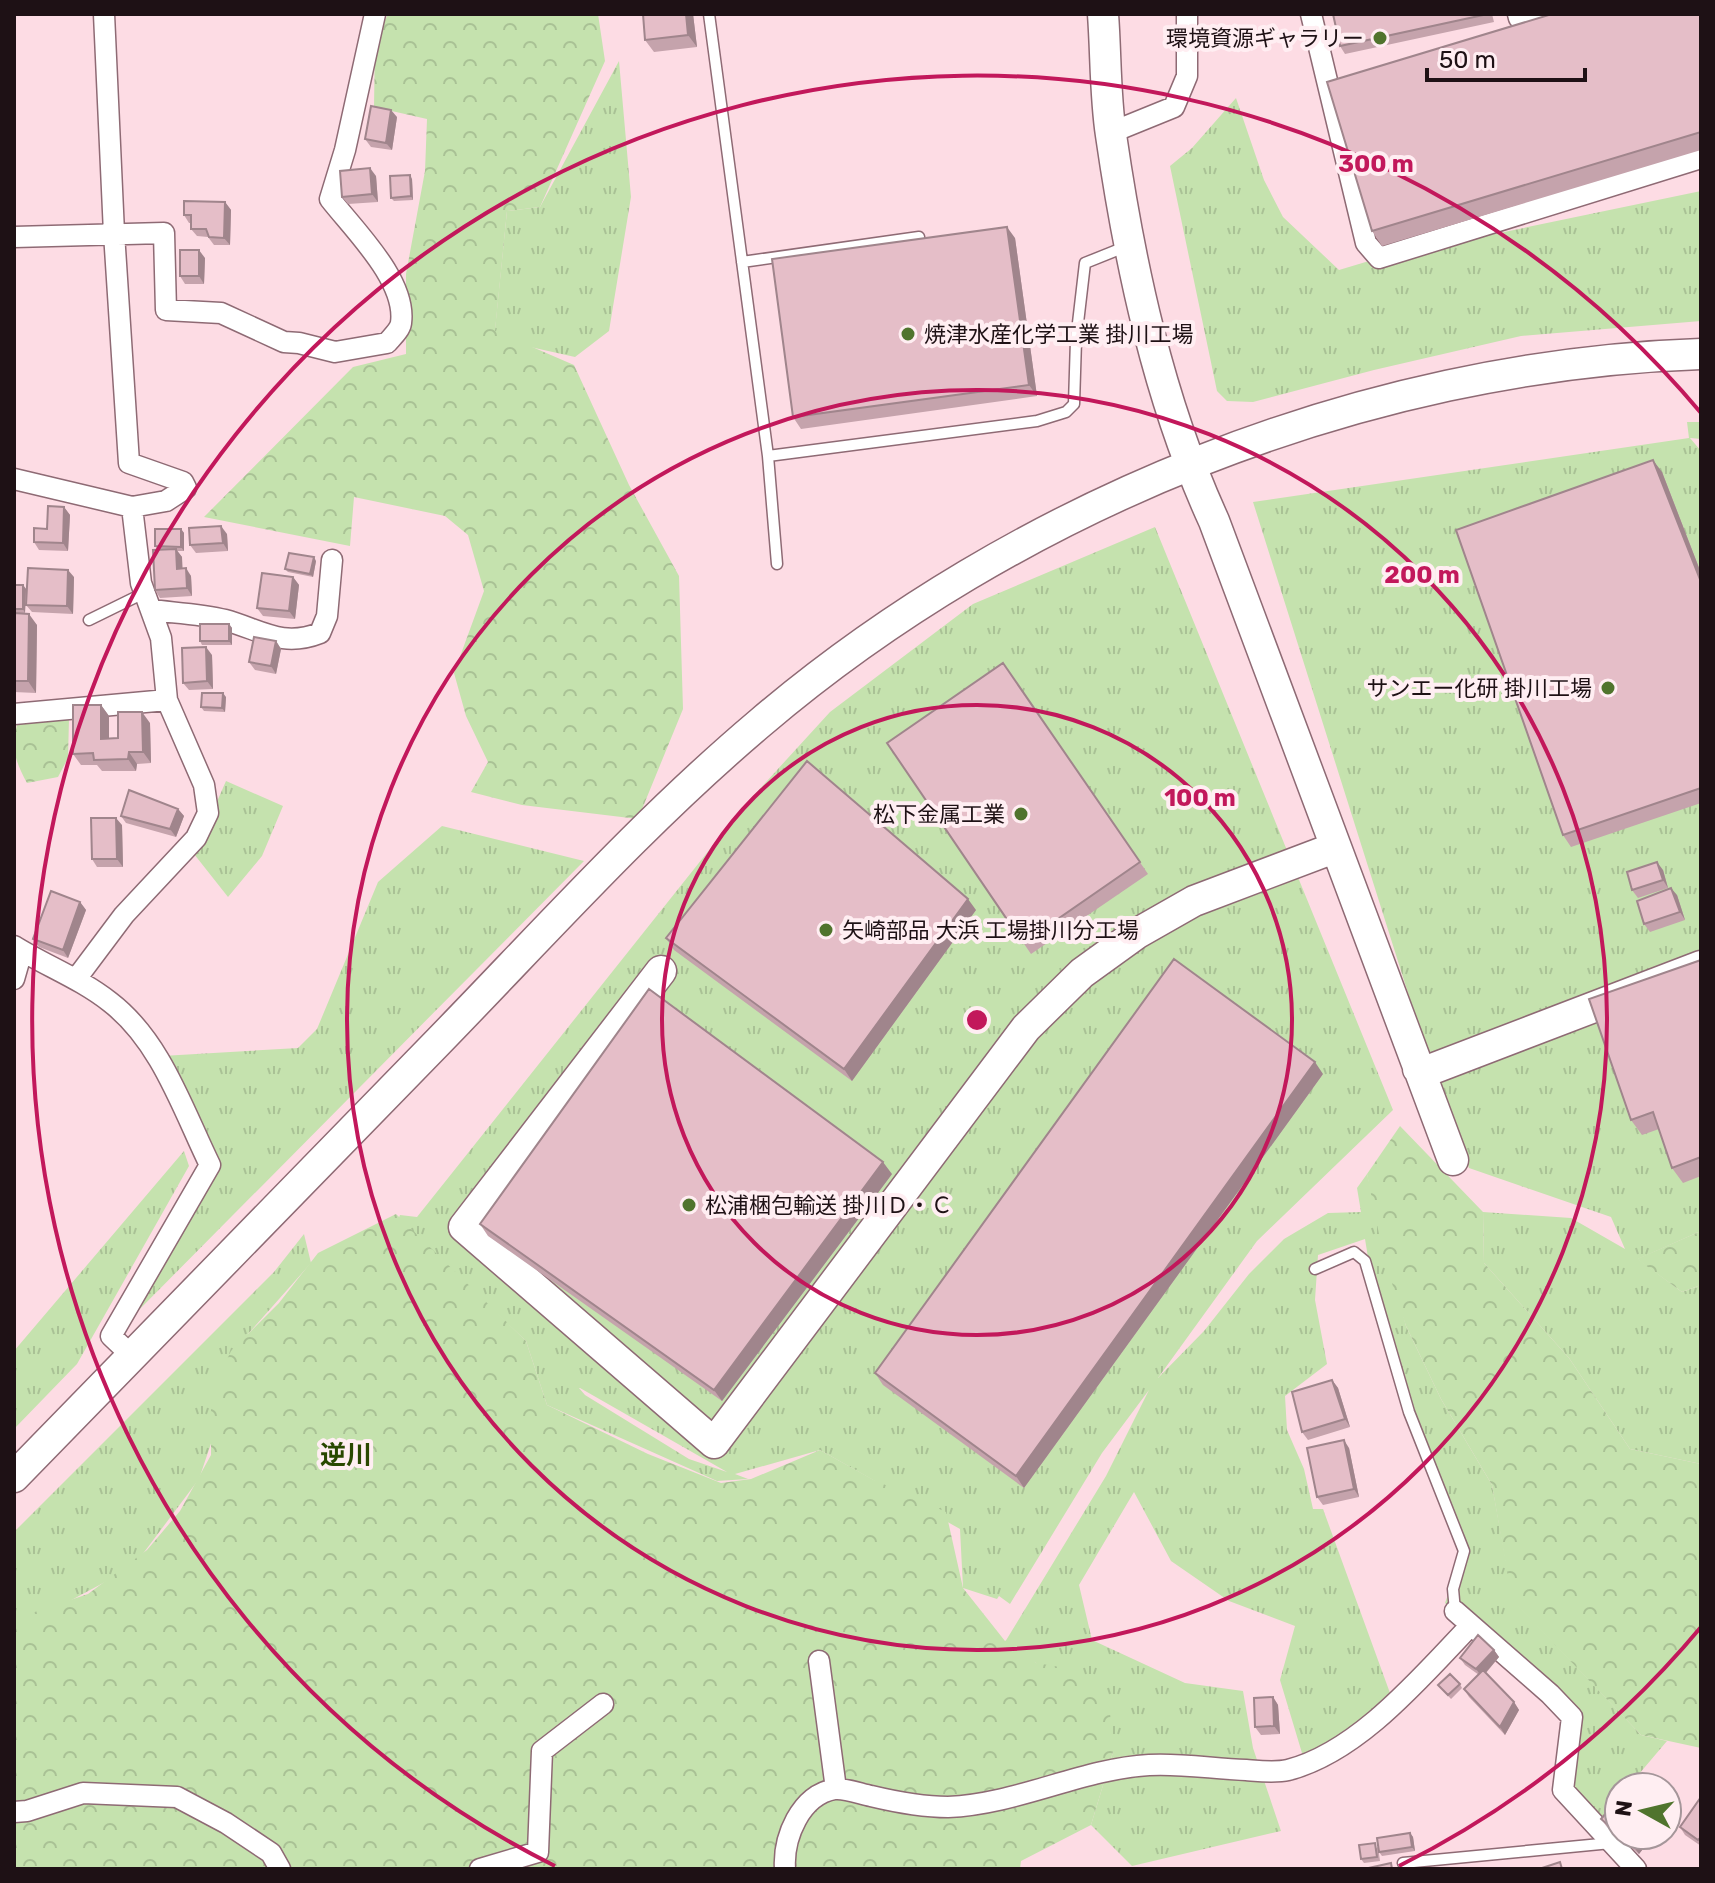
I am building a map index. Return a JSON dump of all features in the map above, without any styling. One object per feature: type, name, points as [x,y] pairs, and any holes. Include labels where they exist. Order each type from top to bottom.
[{"type":"street","points":[[14,479],[132,507],[166,501],[186,488],[183,482],[129,463],[104,14]]},
{"type":"street","points":[[14,237],[164,233],[166,310],[221,313],[284,342],[335,352],[387,343],[401,326],[401,303],[391,277],[330,199],[345,150],[375,14]]},
{"type":"street","points":[[1103,14],[1110,133],[1139,292],[1188,465],[1214,521],[1453,1160]]},
{"type":"street","points":[[1110,133],[1174,107],[1187,76],[1187,14]]},
{"type":"street","points":[[1311,14],[1366,243],[1379,258],[1701,158]]},
{"type":"street","points":[[1518,14],[1519,18],[1534,14]]},
{"type":"street","points":[[14,1477],[637,837],[759,724],[873,634],[998,556],[1188,465],[1308,421],[1505,375],[1592,362],[1701,354]]},
{"type":"street","points":[[76,979],[124,915],[196,838],[208,813],[204,785],[167,700],[161,638],[141,583],[132,507]]},
{"type":"street","points":[[148,602],[224,620],[262,635],[302,640],[320,633],[327,616],[332,560]]},
{"type":"street","points":[[14,714],[167,700]]},
{"type":"street","points":[[661,971],[464,1227],[714,1443],[1026,1028],[1082,973],[1136,934],[1194,901],[1334,848]]},
{"type":"street","points":[[14,979],[18,948],[76,979],[113,1004],[152,1046],[210,1165],[111,1336],[132,1356]]},
{"type":"street","points":[[1418,1069],[1432,1069],[1701,966]]},
{"type":"street","points":[[1455,1611],[1572,1717],[1563,1790],[1603,1834]]},
{"type":"street","points":[[785,1869],[789,1836],[800,1811],[814,1798],[836,1789],[905,1803],[947,1807],[1010,1798],[1105,1772],[1151,1765],[1267,1772],[1287,1770],[1323,1756],[1365,1728],[1394,1704],[1471,1625]]},
{"type":"street","points":[[819,1661],[836,1789]]},
{"type":"street","points":[[480,1869],[538,1852],[542,1751],[603,1704]]},
{"type":"street","points":[[14,1812],[27,1811],[83,1793],[177,1797],[226,1823],[271,1853],[280,1869]]},
{"type":"street","points":[[1619,1851],[1636,1869]]},
{"type":"lane","points":[[709,14],[768,456],[777,564]]},
{"type":"lane","points":[[742,262],[919,237]]},
{"type":"lane","points":[[768,456],[1037,421],[1066,412],[1074,404],[1076,340],[1085,263],[1130,244]]},
{"type":"lane","points":[[89,620],[148,602]]},
{"type":"lane","points":[[1315,1269],[1354,1252],[1365,1261],[1409,1412],[1464,1551],[1453,1589],[1455,1611]]},
{"type":"lane","points":[[1403,1863],[1603,1844]]},
{"type":"green space","points":[[388,14],[598,14],[605,61],[540,207],[507,211],[495,331],[574,365],[629,485],[679,576],[683,709],[638,819],[522,805],[471,792],[488,762],[466,716],[454,673],[484,591],[468,535],[445,516],[354,497],[350,546],[204,517],[353,367],[406,354],[406,274],[425,171],[427,119],[374,107],[375,41]]},
{"type":"green space","points":[[619,61],[631,197],[609,331],[575,357],[494,339],[507,211],[540,207]]},
{"type":"green space","points":[[1236,98],[1264,180],[1283,217],[1339,270],[1379,258],[1701,191],[1701,321],[1521,336],[1253,402],[1227,401],[1217,391],[1170,166],[1192,148]]},
{"type":"green space","points":[[1687,422],[1701,422],[1701,439],[1690,438],[1701,451],[1701,1231],[1638,1259],[1682,1292],[1701,1285],[1701,1464],[1630,1449],[1569,1358],[1484,1263],[1483,1212],[1571,1218],[1625,1249],[1611,1217],[1469,1168],[1432,1069],[1253,502],[1689,438]]},
{"type":"green space","points":[[1155,527],[1393,1110],[1257,1241],[1158,1378],[1204,1331],[1249,1274],[1284,1239],[1328,1213],[1361,1212],[1357,1188],[1367,1174],[1406,1326],[1441,1399],[1492,1485],[1513,1600],[1641,1735],[1667,1741],[1642,1771],[1603,1771],[1603,1816],[1595,1825],[1563,1790],[1571,1717],[1445,1603],[1464,1551],[1436,1480],[1373,1288],[1365,1239],[1318,1255],[1315,1300],[1327,1364],[1285,1396],[1287,1430],[1304,1469],[1313,1509],[1323,1509],[1394,1704],[1305,1763],[1280,1680],[1295,1626],[1229,1601],[1171,1561],[1134,1492],[1079,1585],[1092,1640],[1185,1683],[1243,1691],[1253,1748],[1281,1831],[1132,1866],[1091,1825],[1113,1752],[1036,1663],[1005,1642],[1106,1476],[1149,1390],[1102,1453],[1010,1604],[999,1596],[997,1599],[963,1588],[960,1529],[820,1450],[735,1474],[748,1479],[717,1481],[547,1405],[526,1341],[398,1220],[400,1215],[417,1217],[745,805],[830,712],[973,604]],"holes":[[[579,1388],[727,1472],[689,1459],[585,1395]]]},
{"type":"green space","points":[[19,717],[69,719],[68,758],[58,777],[27,783],[15,751]]},
{"type":"green space","points":[[226,781],[283,806],[262,856],[228,897],[194,854]]},
{"type":"green space","points":[[442,826],[584,861],[125,1324],[216,1163],[162,1056],[298,1048],[317,1029],[378,882]]},
{"type":"green space","points":[[1400,1126],[1483,1212],[1484,1263],[1569,1358],[1630,1449],[1701,1464],[1701,1748],[1641,1735],[1512,1600],[1492,1485],[1441,1399],[1406,1326],[1384,1259],[1367,1174]]},
{"type":"green space","points":[[184,1151],[189,1166],[77,1364],[14,1429],[14,1351]]},
{"type":"green space","points":[[396,1214],[526,1341],[547,1405],[648,1454],[721,1483],[751,1479],[820,1450],[872,1479],[946,1512],[963,1588],[1005,1641],[1015,1635],[1036,1663],[1073,1669],[1109,1699],[1113,1752],[1091,1825],[1021,1861],[1020,1869],[14,1869],[14,1619],[88,1594],[147,1550],[180,1511],[211,1455],[211,1393],[231,1351],[279,1303],[318,1253]]},
{"type":"green space","points":[[1701,1231],[1701,1285],[1682,1292],[1637,1259]]},
{"type":"green space","points":[[304,1234],[311,1263],[248,1334],[199,1479],[133,1567],[51,1611],[14,1623],[14,1532],[274,1272]]},
{"type":"building","points":[[643,14],[686,14],[688,35],[645,40]]},
{"type":"building","name":"環境資源ギャラリー","points":[[1333,14],[1488,14],[1340,46]]},
{"type":"building","points":[[1552,14],[1701,14],[1701,132],[1372,231],[1327,82]]},
{"type":"building","points":[[371,106],[391,110],[386,143],[365,139]]},
{"type":"building","points":[[370,168],[372,194],[342,197],[340,171]]},
{"type":"building","points":[[410,175],[411,196],[391,198],[390,176]]},
{"type":"building","points":[[184,201],[225,202],[224,238],[209,237],[206,229],[191,229],[191,215],[184,215]]},
{"type":"building","name":"焼津水産化学工業 掛川工場","points":[[1007,227],[1029,385],[793,417],[772,259]]},
{"type":"building","points":[[180,250],[199,250],[199,276],[180,276]]},
{"type":"building","name":"サンエー化研 掛川工場","points":[[1653,460],[1701,582],[1701,788],[1563,835],[1456,530]]},
{"type":"building","points":[[48,506],[64,507],[63,543],[34,542],[34,528],[47,529]]},
{"type":"building","points":[[221,526],[223,543],[190,545],[189,528]]},
{"type":"building","points":[[155,529],[181,529],[181,547],[155,546]]},
{"type":"building","points":[[176,549],[177,569],[186,568],[187,588],[155,590],[153,550]]},
{"type":"building","points":[[289,553],[314,557],[310,574],[285,569]]},
{"type":"building","points":[[28,568],[68,570],[67,606],[26,605]]},
{"type":"building","points":[[262,573],[293,577],[289,611],[257,608]]},
{"type":"building","points":[[14,585],[23,585],[23,609],[14,609]]},
{"type":"building","points":[[14,613],[29,614],[28,681],[14,681]]},
{"type":"building","points":[[200,624],[229,624],[229,641],[200,641]]},
{"type":"building","points":[[254,637],[276,641],[271,666],[249,662]]},
{"type":"building","points":[[206,647],[207,681],[183,683],[182,648]]},
{"type":"building","name":"松下金属工業","points":[[1003,663],[1140,862],[1023,943],[887,743]]},
{"type":"building","points":[[202,693],[223,693],[222,708],[201,707]]},
{"type":"building","points":[[73,705],[101,705],[101,739],[118,738],[118,712],[142,712],[143,752],[129,752],[128,759],[94,760],[93,753],[73,754]]},
{"type":"building","name":"矢崎部品 大浜 工場掛川分工場","points":[[807,761],[968,899],[844,1069],[666,938]]},
{"type":"building","points":[[129,790],[178,809],[170,829],[121,816]]},
{"type":"building","points":[[91,818],[116,818],[117,859],[92,859]]},
{"type":"building","points":[[1657,862],[1663,880],[1632,890],[1627,872]]},
{"type":"building","points":[[1671,888],[1680,912],[1644,924],[1637,901]]},
{"type":"building","points":[[51,891],[80,902],[63,950],[33,939]]},
{"type":"building","points":[[1174,959],[1315,1062],[1016,1476],[875,1373]]},
{"type":"building","points":[[1701,960],[1701,1157],[1672,1168],[1653,1112],[1631,1120],[1589,999]]},
{"type":"building","name":"松浦梱包輸送 掛川Ｄ・Ｃ","points":[[649,989],[883,1162],[714,1390],[480,1224]]},
{"type":"building","points":[[1332,1380],[1345,1419],[1302,1432],[1292,1392]]},
{"type":"building","points":[[1344,1440],[1354,1489],[1317,1497],[1307,1448]]},
{"type":"building","points":[[1478,1635],[1494,1650],[1476,1669],[1460,1658]]},
{"type":"building","points":[[1483,1670],[1514,1702],[1500,1727],[1464,1689]]},
{"type":"building","points":[[1450,1674],[1460,1684],[1448,1695],[1438,1685]]},
{"type":"building","points":[[1273,1697],[1274,1726],[1255,1727],[1254,1698]]},
{"type":"building","points":[[1701,1797],[1701,1837],[1698,1840],[1683,1829],[1683,1823]]},
{"type":"building","points":[[1410,1833],[1412,1847],[1379,1852],[1377,1838]]},
{"type":"building","points":[[1375,1843],[1377,1857],[1361,1859],[1359,1845]]},
{"type":"building","points":[[1560,1862],[1562,1869],[1539,1869]]},
{"type":"building","points":[[1391,1863],[1392,1869],[1364,1869]]},
{"type":"place","name":"環境資源ギャラリー","points":[[1380,38]]},
{"type":"place","name":"焼津水産化学工業 掛川工場","points":[[908,334]]},
{"type":"place","name":"サンエー化研 掛川工場","points":[[1608,688]]},
{"type":"place","name":"松下金属工業","points":[[1021,814]]},
{"type":"place","name":"矢崎部品 大浜 工場掛川分工場","points":[[826,930]]},
{"type":"place","name":"松浦梱包輸送 掛川Ｄ・Ｃ","points":[[689,1205]]},
{"type":"district","name":"逆川","points":[[346,1455]]}]
